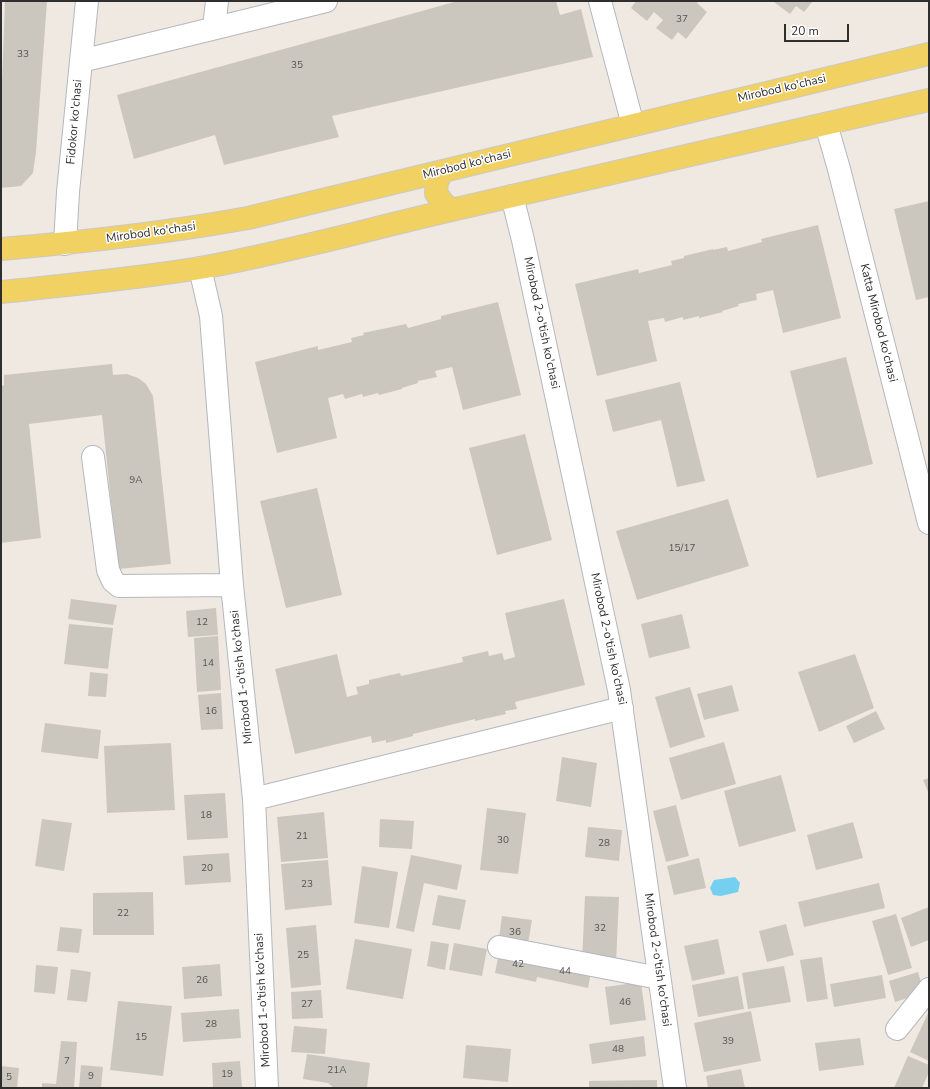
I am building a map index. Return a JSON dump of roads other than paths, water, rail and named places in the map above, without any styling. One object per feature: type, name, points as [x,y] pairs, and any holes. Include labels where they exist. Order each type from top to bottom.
[{"type":"main road","name":"Mirobod ko'chasi","points":[[1,249],[65,244],[204,226],[248,218],[929,54]]},
{"type":"main road","points":[[1,292],[123,279],[200,268],[308,246],[452,210],[929,100]]},
{"type":"main road","points":[[443,171],[437,182],[436,193],[443,203],[452,210]]},
{"type":"street","name":"Fidokor ko'chasi","points":[[65,244],[68,192],[87,1]]},
{"type":"street","points":[[214,28],[217,1]]},
{"type":"street","points":[[81,61],[326,1]]},
{"type":"street","points":[[600,1],[633,125]]},
{"type":"street","name":"Katta Mirobod ko'chasi","points":[[826,124],[839,169],[929,523]]},
{"type":"street","name":"Mirobod 2-o'tish ko'chasi","points":[[512,196],[523,240],[620,690],[675,1088]]},
{"type":"street","name":"Mirobod 1-o'tish ko'chasi","points":[[200,268],[211,316],[232,585],[254,799],[267,1088]]},
{"type":"street","points":[[93,457],[108,570],[113,581],[119,586],[232,585]]},
{"type":"street","points":[[254,799],[622,708]]},
{"type":"street","points":[[499,947],[659,978]]},
{"type":"street","points":[[897,1029],[929,989]]},
{"type":"water","points":[[735,877],[740,883],[738,892],[721,896],[713,895],[710,888],[714,880]]}]
